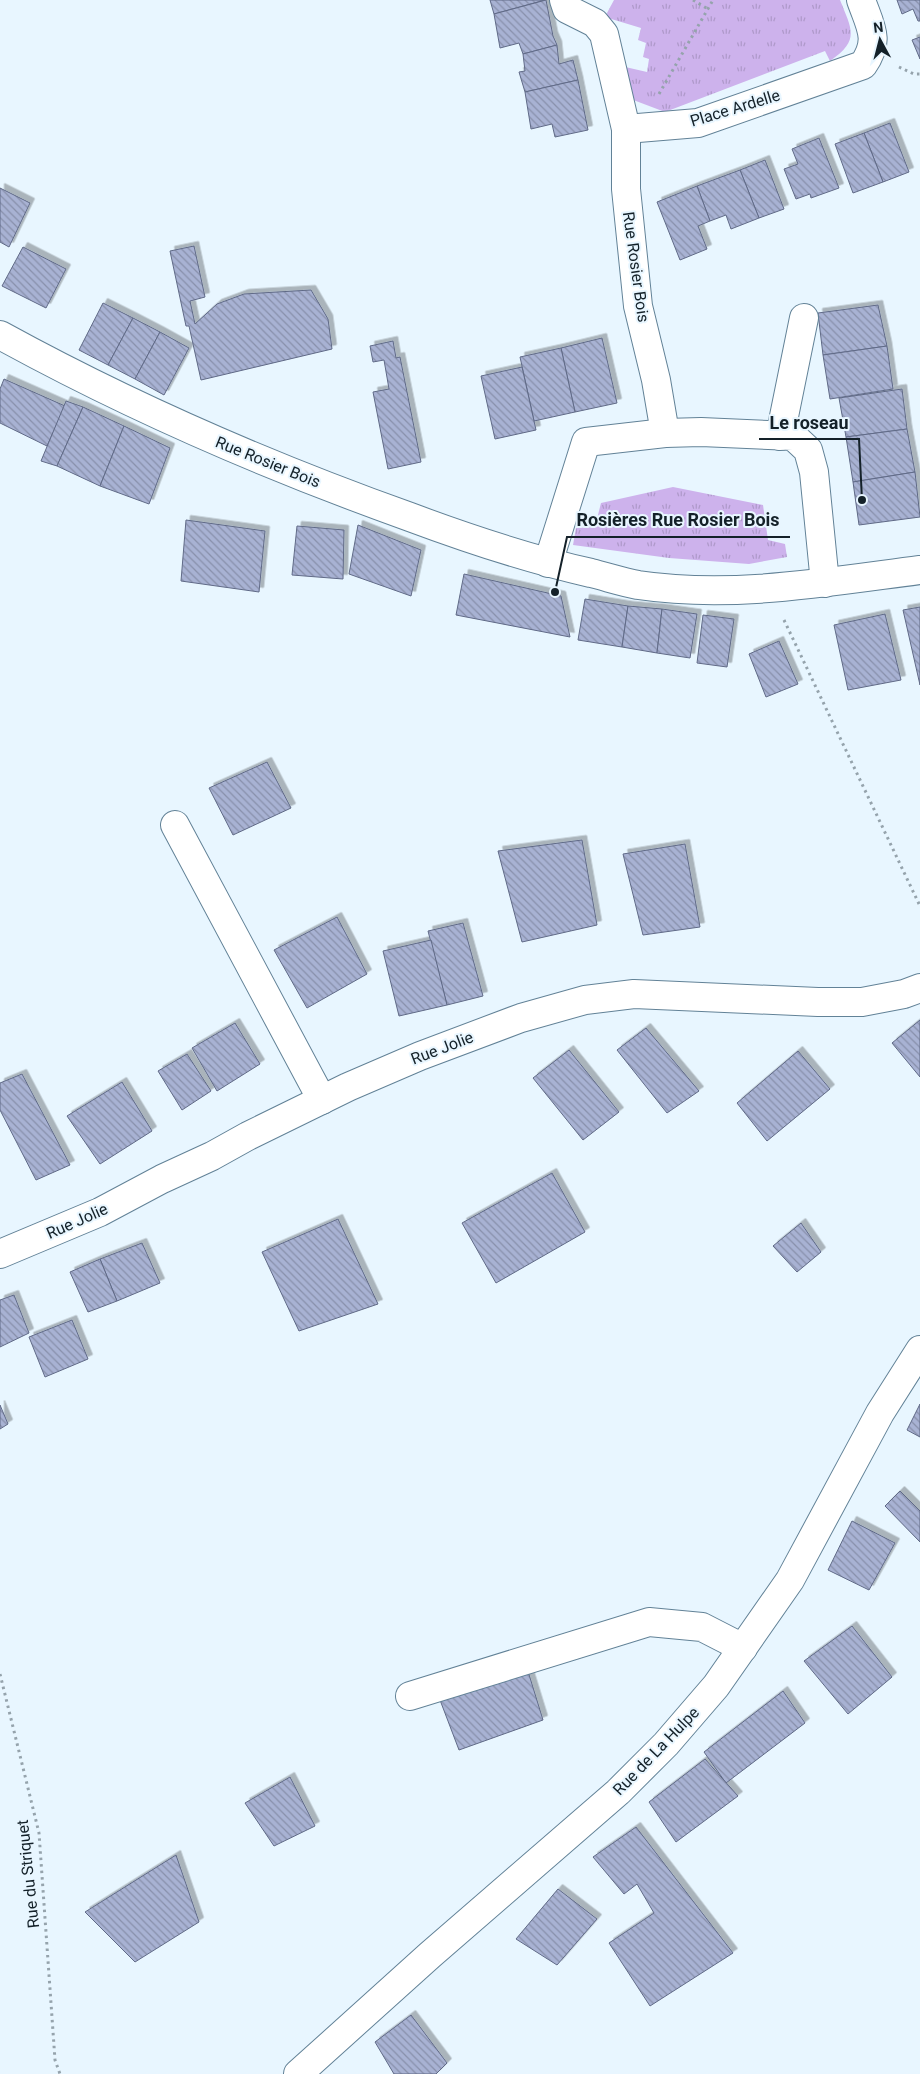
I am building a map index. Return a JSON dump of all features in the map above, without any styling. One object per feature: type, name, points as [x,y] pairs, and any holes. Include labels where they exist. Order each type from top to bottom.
[{"type":"street","points":[[564,0],[567,8],[595,23],[604,34],[636,128]]},
{"type":"street","name":"Place Ardelle","points":[[636,128],[698,123],[863,64],[870,55],[874,35],[861,0]]},
{"type":"street","name":"Rue Rosier Bois","points":[[636,128],[626,189],[638,306],[656,380],[665,433]]},
{"type":"street","points":[[780,436],[804,318]]},
{"type":"street","name":"Rue Rosier Bois","points":[[0,335],[74,376],[197,433],[349,495],[468,538],[548,563],[637,585],[732,590],[825,583],[920,570]]},
{"type":"street","points":[[548,563],[586,442],[665,433],[701,432],[793,436],[808,450],[814,472],[825,583]]},
{"type":"street","points":[[175,825],[322,1100]]},
{"type":"street","name":"Rue Jolie","points":[[0,1254],[100,1212],[248,1136],[382,1072],[521,1018],[586,1000],[634,994],[818,1002],[862,1002],[904,994],[920,988]]},
{"type":"street","name":"Rue de La Hulpe","points":[[298,2074],[430,1955],[618,1792],[672,1737],[716,1686],[790,1580],[880,1413],[920,1350]]},
{"type":"street","points":[[410,1696],[649,1622],[702,1627],[743,1648]]},
{"type":"path","points":[[693,0],[708,9]]},
{"type":"path","points":[[636,128],[655,102],[713,0]]},
{"type":"path","points":[[769,588],[920,906]]},
{"type":"path","name":"Rue du Striquet","points":[[0,1674],[39,1833],[55,2060],[60,2074]]},
{"type":"green space","points":[[614,0],[840,0],[848,19],[851,34],[846,47],[830,61],[825,51],[665,112],[628,98],[621,66],[647,72],[649,59],[643,57],[646,43],[638,40],[641,28],[608,18],[607,13]]},
{"type":"green space","points":[[673,487],[763,505],[768,540],[785,544],[787,557],[749,564],[669,558],[573,545],[576,528],[595,527],[601,503]]},
{"type":"building","points":[[490,0],[545,0],[494,14]]},
{"type":"building","points":[[546,0],[553,36],[557,45],[523,54],[519,43],[500,48],[494,14]]},
{"type":"building","points":[[897,0],[920,0],[920,21],[918,21],[913,9],[902,14]]},
{"type":"building","points":[[920,37],[920,59],[912,40]]},
{"type":"building","points":[[557,45],[559,64],[573,60],[578,80],[525,92],[519,72],[525,71],[523,54]]},
{"type":"building","points":[[578,80],[588,130],[555,137],[552,124],[531,129],[525,92]]},
{"type":"building","points":[[890,123],[909,172],[883,182],[864,133]]},
{"type":"building","points":[[864,133],[883,182],[853,193],[835,144]]},
{"type":"building","points":[[819,138],[839,188],[811,198],[810,194],[796,199],[784,169],[798,164],[792,149]]},
{"type":"building","points":[[765,160],[784,209],[759,218],[740,170]]},
{"type":"building","points":[[740,170],[759,218],[731,229],[726,215],[710,221],[697,186]]},
{"type":"building","points":[[697,186],[710,221],[698,226],[707,249],[680,260],[657,202]]},
{"type":"building","points":[[0,188],[30,203],[9,247],[0,242]]},
{"type":"building","points":[[194,246],[205,297],[190,301],[195,324],[217,304],[244,294],[311,290],[328,319],[332,349],[201,380],[189,326],[186,326],[170,251]]},
{"type":"building","points":[[23,247],[66,269],[46,308],[2,286]]},
{"type":"building","points":[[103,303],[133,318],[108,365],[79,350]]},
{"type":"building","points":[[878,305],[887,346],[823,355],[818,313]]},
{"type":"building","points":[[133,318],[160,332],[135,379],[108,365]]},
{"type":"building","points":[[160,332],[189,348],[164,395],[135,379]]},
{"type":"building","points":[[602,338],[617,403],[575,412],[561,348]]},
{"type":"building","points":[[393,341],[396,358],[400,357],[421,462],[388,469],[373,392],[389,389],[384,360],[373,362],[370,346]]},
{"type":"building","points":[[887,346],[893,389],[830,399],[823,355]]},
{"type":"building","points":[[561,348],[575,412],[534,421],[520,357]]},
{"type":"building","points":[[522,367],[536,430],[495,439],[481,376]]},
{"type":"building","points":[[4,379],[65,406],[47,446],[0,423],[0,389]]},
{"type":"building","points":[[902,389],[907,429],[846,437],[839,398]]},
{"type":"building","points":[[66,401],[83,407],[57,466],[41,461]]},
{"type":"building","points":[[83,407],[124,426],[100,486],[57,466]]},
{"type":"building","points":[[124,426],[170,448],[149,504],[100,486]]},
{"type":"building","points":[[907,429],[915,472],[853,482],[846,437]]},
{"type":"building","points":[[915,472],[920,517],[859,525],[853,482]]},
{"type":"building","points":[[186,520],[265,531],[259,592],[181,581]]},
{"type":"building","points":[[358,525],[421,550],[411,596],[349,574]]},
{"type":"building","points":[[297,526],[344,530],[343,579],[292,575]]},
{"type":"building","points":[[464,574],[561,596],[570,637],[456,615]]},
{"type":"building","points":[[585,599],[628,606],[622,647],[578,640]]},
{"type":"building","points":[[628,606],[662,609],[657,653],[622,647]]},
{"type":"building","points":[[920,607],[920,685],[903,610]]},
{"type":"building","points":[[662,609],[697,614],[690,658],[657,653]]},
{"type":"building","points":[[885,614],[901,680],[848,690],[834,625]]},
{"type":"building","points":[[703,615],[734,619],[727,667],[697,663]]},
{"type":"building","points":[[779,641],[798,684],[766,697],[749,654]]},
{"type":"building","points":[[267,762],[291,808],[233,835],[209,788]]},
{"type":"building","points":[[582,840],[597,925],[522,942],[498,851]]},
{"type":"building","points":[[685,844],[700,927],[643,935],[623,854]]},
{"type":"building","points":[[337,917],[367,974],[307,1008],[274,950]]},
{"type":"building","points":[[463,923],[483,996],[447,1005],[428,931]]},
{"type":"building","points":[[431,940],[447,1005],[399,1016],[383,951]]},
{"type":"building","points":[[920,1020],[920,1077],[892,1043]]},
{"type":"building","points":[[235,1023],[260,1064],[217,1091],[192,1048]]},
{"type":"building","points":[[646,1028],[699,1091],[667,1113],[617,1050]]},
{"type":"building","points":[[569,1050],[619,1112],[583,1140],[533,1078]]},
{"type":"building","points":[[798,1051],[830,1089],[767,1141],[737,1103]]},
{"type":"building","points":[[187,1054],[211,1091],[182,1110],[158,1071]]},
{"type":"building","points":[[22,1074],[70,1165],[36,1180],[0,1110],[0,1083]]},
{"type":"building","points":[[122,1082],[152,1131],[100,1164],[67,1116]]},
{"type":"building","points":[[552,1173],[585,1232],[496,1283],[462,1223]]},
{"type":"building","points":[[338,1219],[378,1304],[299,1331],[262,1252]]},
{"type":"building","points":[[801,1223],[821,1252],[797,1272],[773,1246]]},
{"type":"building","points":[[142,1243],[160,1283],[117,1301],[100,1259]]},
{"type":"building","points":[[100,1259],[117,1301],[88,1312],[70,1272]]},
{"type":"building","points":[[14,1295],[29,1333],[0,1347],[0,1300]]},
{"type":"building","points":[[72,1320],[88,1359],[45,1377],[29,1337]]},
{"type":"building","points":[[920,1404],[920,1437],[907,1430]]},
{"type":"building","points":[[0,1405],[8,1424],[0,1429]]},
{"type":"building","points":[[900,1491],[920,1511],[920,1542],[885,1506]]},
{"type":"building","points":[[852,1521],[895,1543],[869,1590],[828,1570]]},
{"type":"building","points":[[852,1626],[892,1677],[848,1714],[804,1661]]},
{"type":"building","points":[[527,1668],[543,1720],[459,1750],[440,1700]]},
{"type":"building","points":[[783,1691],[805,1723],[726,1783],[704,1752]]},
{"type":"building","points":[[705,1759],[738,1796],[676,1842],[649,1802]]},
{"type":"building","points":[[290,1777],[315,1826],[274,1846],[245,1803]]},
{"type":"building","points":[[636,1827],[733,1953],[650,2006],[609,1943],[654,1913],[637,1884],[624,1894],[593,1857]]},
{"type":"building","points":[[176,1855],[199,1922],[135,1962],[85,1912]]},
{"type":"building","points":[[558,1889],[597,1919],[557,1965],[516,1939]]},
{"type":"building","points":[[411,2015],[447,2063],[436,2074],[394,2074],[375,2042]]},
{"type":"place","name":"Le roseau","points":[[862,500]]},
{"type":"place","name":"Rosières Rue Rosier Bois","points":[[555,592]]}]
